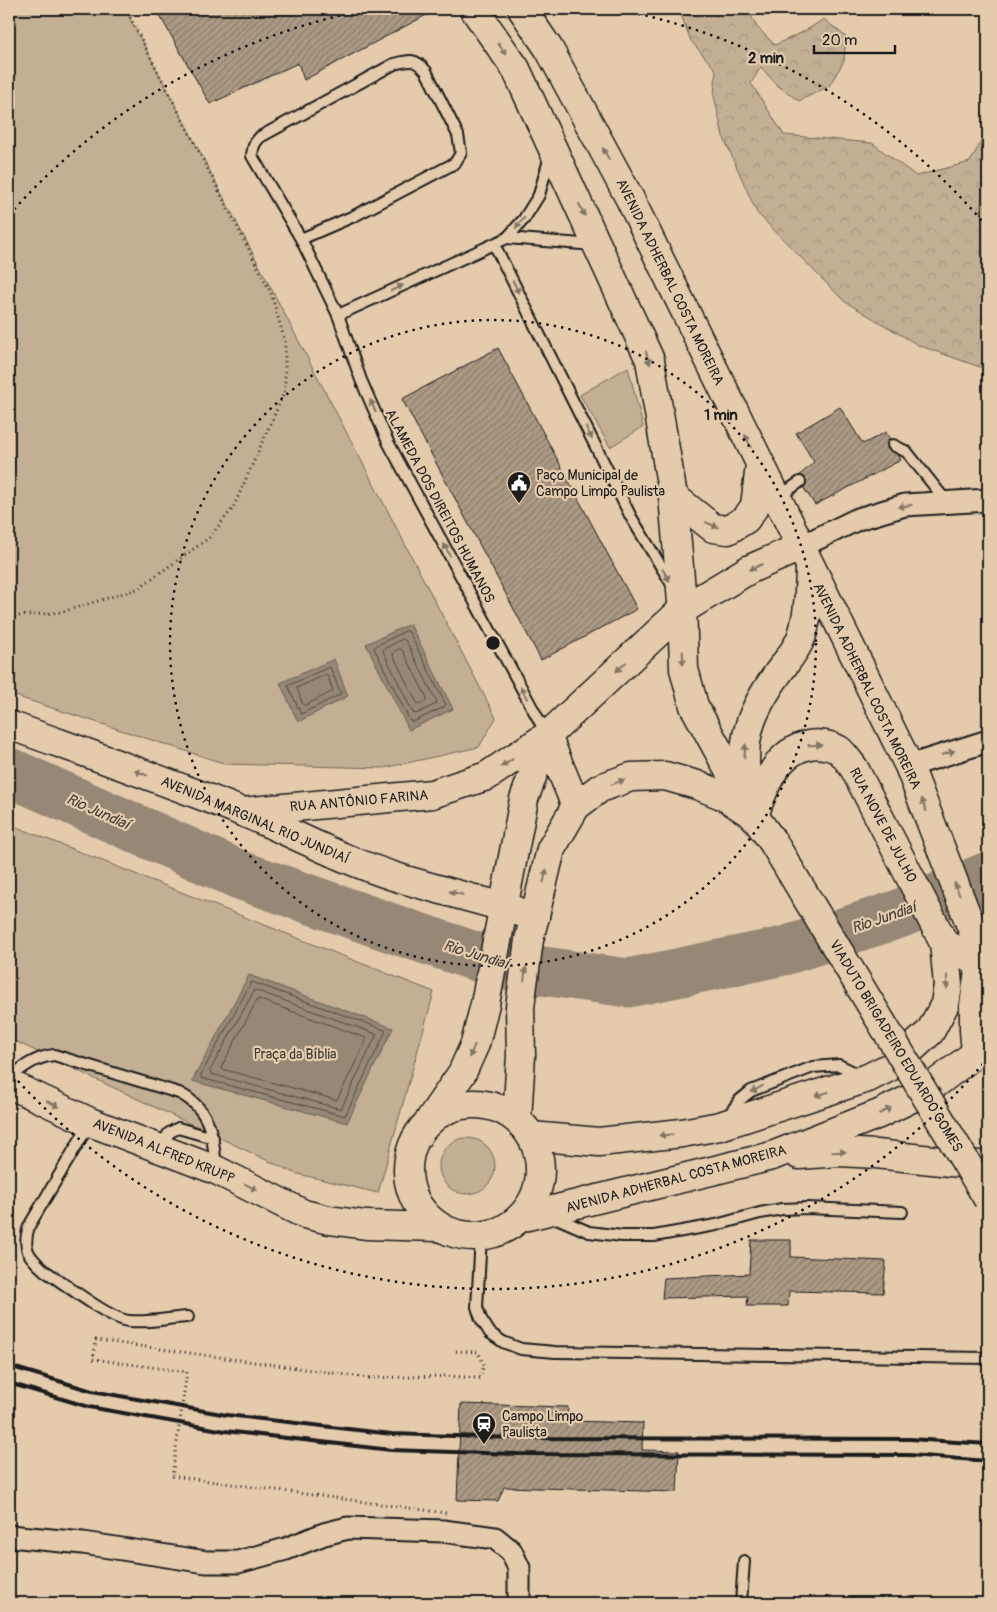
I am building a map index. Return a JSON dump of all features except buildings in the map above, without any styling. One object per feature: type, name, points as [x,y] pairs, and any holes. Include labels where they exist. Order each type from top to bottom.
[{"type":"main road","points":[[474,9],[516,69],[650,360],[673,496],[682,606],[684,669],[694,706],[754,816]]},
{"type":"main road","name":"AVENIDA ADHERBAL COSTA MOREIRA","points":[[522,9],[549,49],[629,197],[909,766],[984,964],[974,1006],[974,1030],[984,1055],[926,1091],[879,1114],[772,1156],[532,1215]]},
{"type":"main road","points":[[673,496],[713,528],[728,530],[746,519],[755,506],[760,465]]},
{"type":"main road","points":[[754,816],[744,770],[744,750],[751,720],[762,695],[801,639],[808,609],[805,557]]},
{"type":"main road","name":"RUA ANTÔNIO FARINA","points":[[242,812],[432,794],[486,776],[547,736],[682,606],[750,569],[805,557]]},
{"type":"main road","name":"AVENIDA MARGINAL RIO JUNDIAÍ","points":[[9,725],[242,812],[346,858],[393,876],[502,911],[532,929]]},
{"type":"main road","points":[[547,736],[576,806]]},
{"type":"main road","points":[[428,1122],[444,1111],[462,1105],[482,1104],[500,1109],[524,1128],[539,1157],[540,1179],[533,1200],[532,1215],[502,1230],[480,1237],[458,1236],[438,1227],[423,1214],[412,1196],[408,1177],[409,1157],[416,1138],[462,1073],[475,1044],[485,1004],[524,799],[547,736]]},
{"type":"main road","name":"RUA NOVE DE JULHO","points":[[754,816],[770,775],[780,760],[799,747],[818,743],[839,750],[854,768],[942,939]]},
{"type":"main road","points":[[524,1128],[520,1007],[532,929],[551,849],[576,806],[600,788],[631,777],[665,776],[697,784],[724,796],[754,816]]},
{"type":"main road","name":"VIADUTO BRIGADEIRO EDUARDO GOMES","points":[[754,816],[773,842],[988,1199]]},
{"type":"main road","points":[[524,1128],[599,1142],[682,1133],[720,1126],[868,1078],[894,1064],[930,1032],[945,1004],[948,985],[942,939]]},
{"type":"main road","points":[[942,939],[984,964]]},
{"type":"main road","name":"AVENIDA ALFRED KRUPP","points":[[9,1084],[90,1122],[216,1170],[304,1214],[329,1220],[366,1225],[438,1227]]},
{"type":"main road","points":[[772,1156],[839,1152],[988,1166]]},
{"type":"street","points":[[805,557],[858,519],[905,505],[988,500]]},
{"type":"street","points":[[909,766],[988,741]]},
{"type":"street","points":[[9,1536],[83,1544],[206,1562],[238,1562],[286,1549],[324,1534],[348,1528],[443,1531],[495,1538],[511,1551],[519,1568],[519,1603]]},
{"type":"lane","name":"ALAMEDA DOS DIREITOS HUMANOS","points":[[301,239],[354,216],[455,163],[461,153],[458,135],[426,71],[419,63],[410,60],[394,64],[260,137],[255,142],[252,156],[301,239],[338,315],[361,380],[388,442],[547,736]]},
{"type":"lane","points":[[338,315],[508,238],[524,219],[539,195],[552,147]]},
{"type":"lane","points":[[508,238],[598,246]]},
{"type":"lane","points":[[494,244],[631,517],[682,606]]},
{"type":"lane","points":[[893,446],[906,452],[947,502]]},
{"type":"lane","points":[[776,498],[800,482]]},
{"type":"lane","points":[[9,1078],[43,1056],[54,1055],[179,1093],[192,1100],[204,1115],[213,1138],[216,1170]]},
{"type":"lane","points":[[90,1122],[29,1226],[25,1238],[26,1252],[45,1271],[113,1317],[128,1321],[143,1321],[188,1316]]},
{"type":"lane","points":[[159,1148],[169,1133],[178,1128],[213,1138]]},
{"type":"lane","points":[[532,1215],[589,1232],[622,1236],[654,1236],[716,1225],[782,1209],[807,1208],[902,1212]]},
{"type":"lane","points":[[480,1237],[477,1307],[481,1319],[490,1333],[503,1342],[521,1349],[565,1352],[988,1358]]},
{"type":"lane","points":[[741,1603],[744,1561]]},
{"type":"path","points":[[9,617],[62,612],[137,589],[209,538],[233,508],[286,391],[285,342],[271,293],[126,9]]},
{"type":"path","points":[[446,1513],[172,1476],[186,1372],[94,1359],[96,1340],[369,1378],[445,1376],[480,1378],[484,1365],[478,1352],[453,1352]]},
{"type":"green space","points":[[9,9],[125,9],[496,718],[479,747],[384,768],[226,764],[9,694]]},
{"type":"green space","points":[[679,9],[747,9],[757,27],[775,45],[805,31],[824,19],[846,37],[844,61],[829,86],[799,101],[777,85],[761,67],[751,83],[784,135],[872,143],[916,176],[970,162],[988,129],[988,370],[918,345],[844,301],[757,213],[723,136],[714,96],[716,70],[691,41]]},
{"type":"green space","points":[[628,367],[643,427],[610,447],[580,395]]},
{"type":"green space","name":"Praça da Bíblia","points":[[9,824],[434,992],[378,1193],[294,1173],[17,1042],[9,1040]]},
{"type":"green space","points":[[467,1138],[482,1143],[490,1151],[495,1166],[490,1181],[482,1189],[467,1194],[452,1189],[444,1181],[439,1166],[444,1151],[452,1143]]},
{"type":"water","points":[[410,624],[453,709],[409,730],[366,644]]},
{"type":"water","points":[[334,659],[348,696],[298,722],[280,683]]},
{"type":"water","points":[[249,975],[393,1028],[347,1123],[192,1081]]},
{"type":"waterway","name":"Rio Jundiaí","points":[[9,772],[240,875],[403,932],[501,965],[628,983],[784,951],[899,914],[988,876]]},
{"type":"railway","points":[[9,1366],[92,1391],[227,1415],[392,1434],[518,1438],[910,1439],[988,1444]]},
{"type":"railway","points":[[9,1383],[89,1407],[225,1431],[391,1450],[518,1454],[909,1455],[988,1461]]},
{"type":"place","name":"Paço Municipal de Campo Limpo Paulista","points":[[519,504]]},
{"type":"place","name":"Campo Limpo Paulista","points":[[484,1445]]}]
